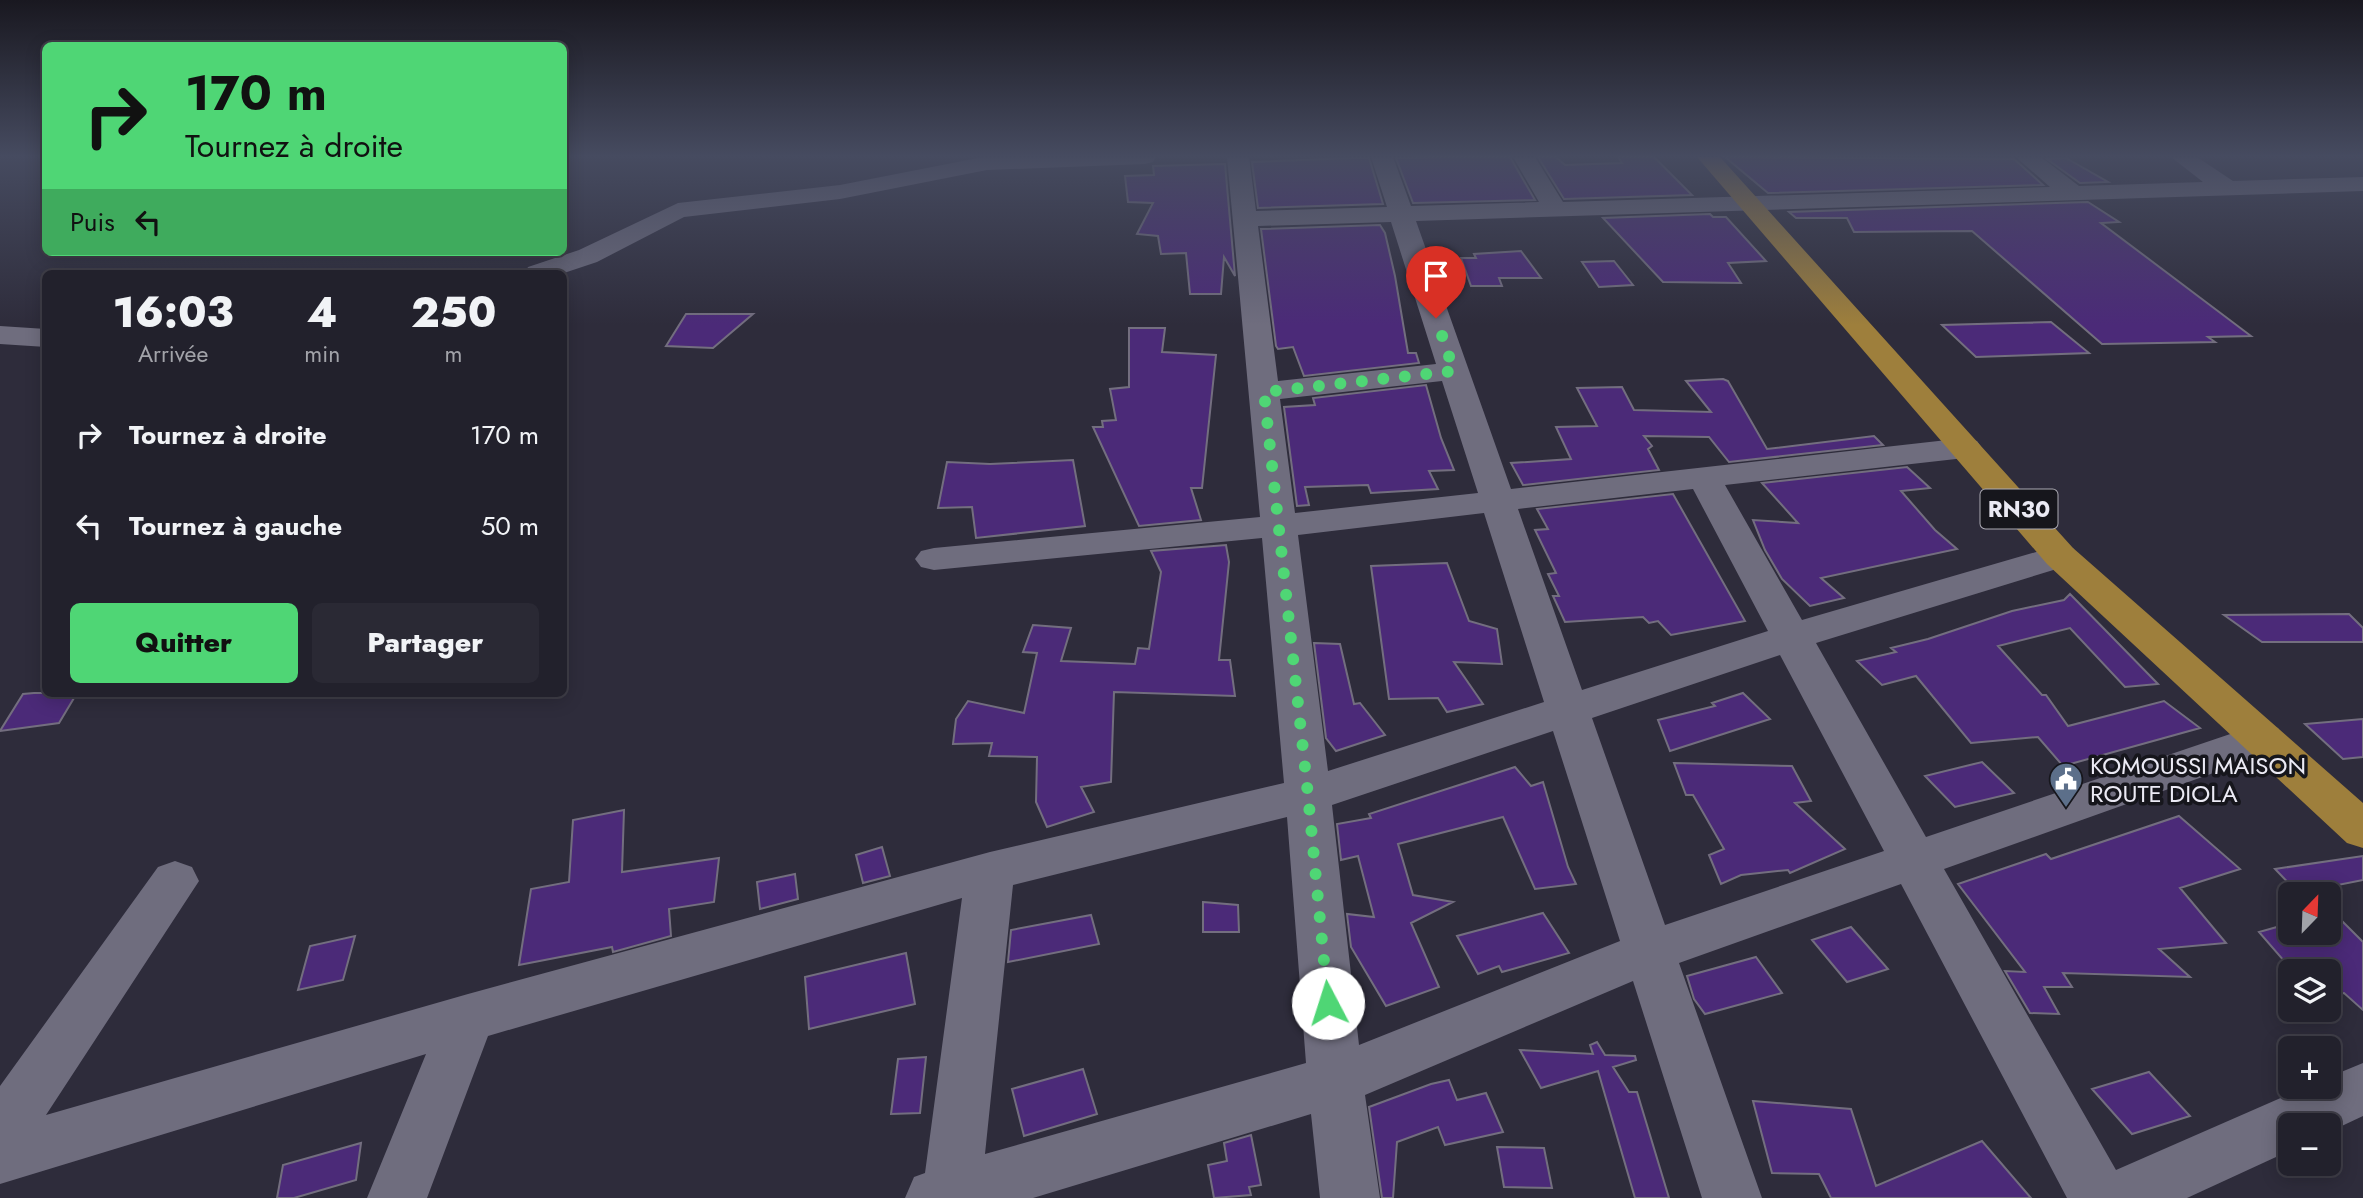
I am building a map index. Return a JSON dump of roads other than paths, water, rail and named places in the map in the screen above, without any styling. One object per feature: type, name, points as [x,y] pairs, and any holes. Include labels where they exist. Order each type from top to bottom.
[{"type":"main road","name":"RN30","points":[[1757,213],[2060,556],[2363,830]]},
{"type":"street","points":[[547,270],[588,256],[672,213]]},
{"type":"street","points":[[1244,213],[1308,795],[1335,1081],[1350,1198]]},
{"type":"street","points":[[1245,219],[1435,213]]},
{"type":"street","points":[[1401,214],[1647,952],[1732,1198]]},
{"type":"street","points":[[0,335],[42,338]]},
{"type":"street","points":[[1264,392],[1454,371]]},
{"type":"street","points":[[934,559],[1278,526],[1965,448]]},
{"type":"street","points":[[1703,476],[2099,1198]]},
{"type":"street","points":[[0,1156],[468,1018],[990,871],[1308,795],[1792,637],[2060,556]]},
{"type":"street","points":[[990,871],[946,1196],[1335,1081],[1647,952],[2263,739]]},
{"type":"street","points":[[0,1134],[175,881]]},
{"type":"street","points":[[397,1198],[468,1018]]},
{"type":"street","points":[[2120,1198],[2363,1089]]},
{"type":"place","name":"KOMOUSSI MAISON ROUTE DIOLA","points":[[2066,809]]}]
